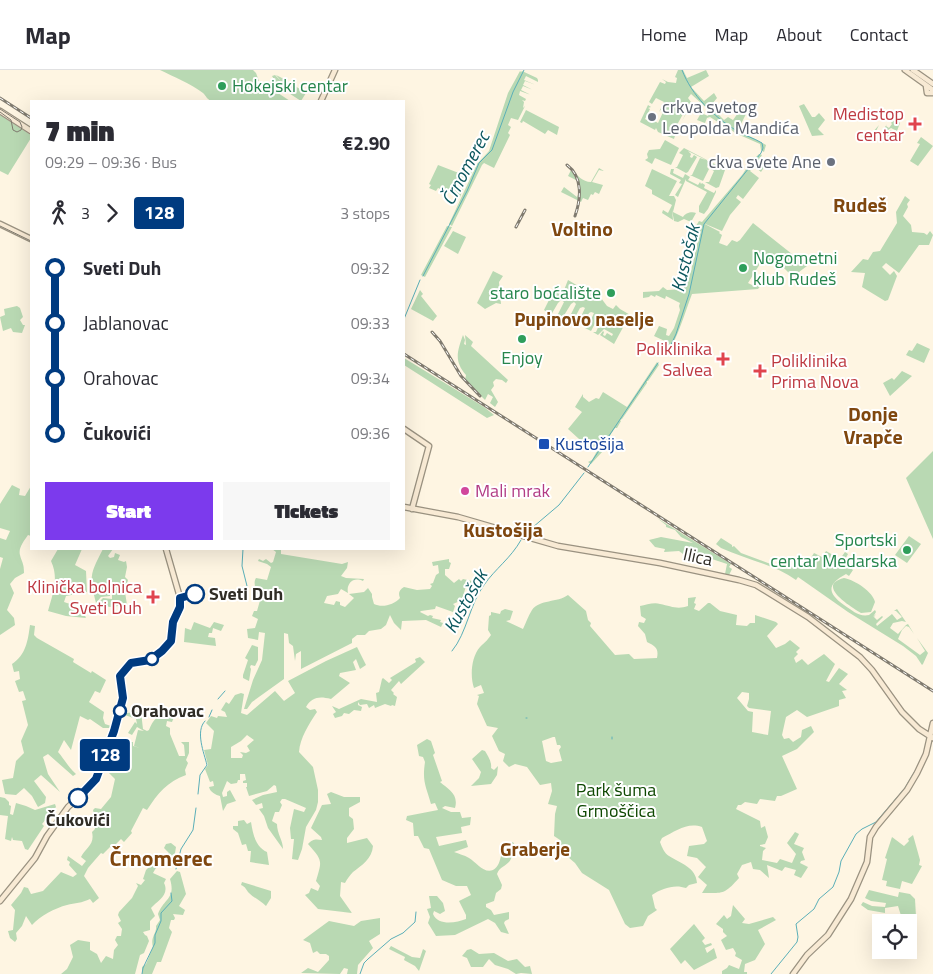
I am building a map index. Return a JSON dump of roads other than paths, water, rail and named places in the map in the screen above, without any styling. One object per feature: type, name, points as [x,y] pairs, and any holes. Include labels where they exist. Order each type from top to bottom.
[{"type":"main road","points":[[321,100],[334,70]]},
{"type":"main road","points":[[905,70],[930,82]]},
{"type":"main road","points":[[913,70],[930,82]]},
{"type":"main road","points":[[930,82],[928,93],[933,91]]},
{"type":"main road","points":[[0,110],[30,130]]},
{"type":"main road","points":[[0,224],[30,239]]},
{"type":"main road","points":[[405,430],[430,447],[412,508]]},
{"type":"main road","name":"Ilica","points":[[405,507],[454,516],[558,546],[660,563],[754,584],[808,617],[860,657],[872,670],[898,708],[920,730],[932,737]]},
{"type":"main road","points":[[0,901],[35,858],[46,836],[68,807],[96,779],[122,705],[123,694],[120,676],[131,663],[146,662],[154,658],[172,639],[174,619],[180,602],[166,550]]},
{"type":"main road","points":[[920,730],[927,730],[933,722]]},
{"type":"main road","points":[[793,974],[807,955],[828,935],[851,899],[866,865],[870,837],[876,827],[909,788],[922,763],[932,737],[933,722]]},
{"type":"main road","points":[[928,748],[933,742]]},
{"type":"waterway","name":"Črnomerec","points":[[423,276],[467,191],[479,163],[492,150],[513,92],[524,70]]},
{"type":"waterway","name":"Kustošak","points":[[664,354],[669,349],[676,334],[689,294],[704,224],[763,148],[762,143],[737,131],[704,105],[691,88],[682,70]]},
{"type":"waterway","name":"Črnomerec","points":[[405,317],[420,280]]},
{"type":"waterway","name":"Kustošak","points":[[588,467],[658,363]]},
{"type":"waterway","name":"Kustošak","points":[[526,533],[559,505],[584,473]]},
{"type":"waterway","name":"Kustošak","points":[[452,651],[461,636],[479,592],[521,540]]},
{"type":"waterway","name":"Črnomerec","points":[[243,550],[242,566],[247,586]]},
{"type":"waterway","name":"Črnomerec","points":[[218,699],[225,691]]},
{"type":"waterway","name":"Črnomerec","points":[[209,717],[212,710]]},
{"type":"waterway","name":"Črnomerec","points":[[198,794],[200,775],[207,765],[200,736],[202,725],[205,721]]},
{"type":"waterway","points":[[771,974],[797,942],[796,924],[814,909],[819,899],[833,887],[841,861],[856,834],[876,822],[905,788],[915,771]]},
{"type":"waterway","name":"Črnomerec","points":[[176,869],[181,849],[193,830],[196,808]]},
{"type":"waterway","name":"Črnomerec","points":[[142,974],[155,943],[155,935],[161,921],[161,913],[172,901],[171,893]]},
{"type":"waterway","name":"Kustošak","points":[[360,974],[364,963],[368,959],[415,922],[416,912]]},
{"type":"tram line","points":[[0,109],[20,122],[21,130],[17,132],[13,130],[11,120],[0,112]]},
{"type":"tram line","points":[[0,226],[30,241]]},
{"type":"railway","points":[[0,98],[30,117]]},
{"type":"railway","points":[[567,165],[576,176],[578,182],[579,203],[575,216]]},
{"type":"railway","points":[[516,227],[525,210]]},
{"type":"railway","points":[[432,332],[440,341],[461,376],[480,396]]},
{"type":"railway","points":[[405,355],[933,691]]},
{"type":"place","name":"Hokejski centar","points":[[222,86]]},
{"type":"place","name":"crkva svetog Leopolda Mandića","points":[[652,117]]},
{"type":"place","name":"Medistop centar","points":[[915,124]]},
{"type":"place","name":"ckva svete Ane","points":[[831,162]]},
{"type":"place","name":"Nogometni klub Rudeš","points":[[743,268]]},
{"type":"place","name":"staro boćalište","points":[[611,293]]},
{"type":"place","name":"Enjoy","points":[[522,339]]},
{"type":"place","name":"Poliklinika Salvea","points":[[723,359]]},
{"type":"place","name":"Poliklinika Prima Nova","points":[[760,371]]},
{"type":"place","name":"Kustošija","points":[[544,444]]},
{"type":"place","name":"Mali mrak","points":[[465,491]]},
{"type":"place","name":"Sportski centar Medarska","points":[[907,550]]},
{"type":"place","name":"Sveti Duh","points":[[195,594]]},
{"type":"place","name":"Klinička bolnica Sveti Duh","points":[[153,597]]},
{"type":"place","name":"Orahovac","points":[[120,711]]},
{"type":"place","name":"Čukovići","points":[[78,798]]},
{"type":"district","name":"Rudeš","points":[[860,205]]},
{"type":"district","name":"Voltino","points":[[582,229]]},
{"type":"district","name":"Pupinovo naselje","points":[[584,319]]},
{"type":"district","name":"Donje Vrapče","points":[[873,426]]},
{"type":"district","name":"Kustošija","points":[[503,530]]},
{"type":"district","name":"Graberje","points":[[535,849]]},
{"type":"district","name":"Črnomerec","points":[[161,858]]},
{"type":"park label","name":"Park šuma Grmoščica","points":[[616,800]]}]
